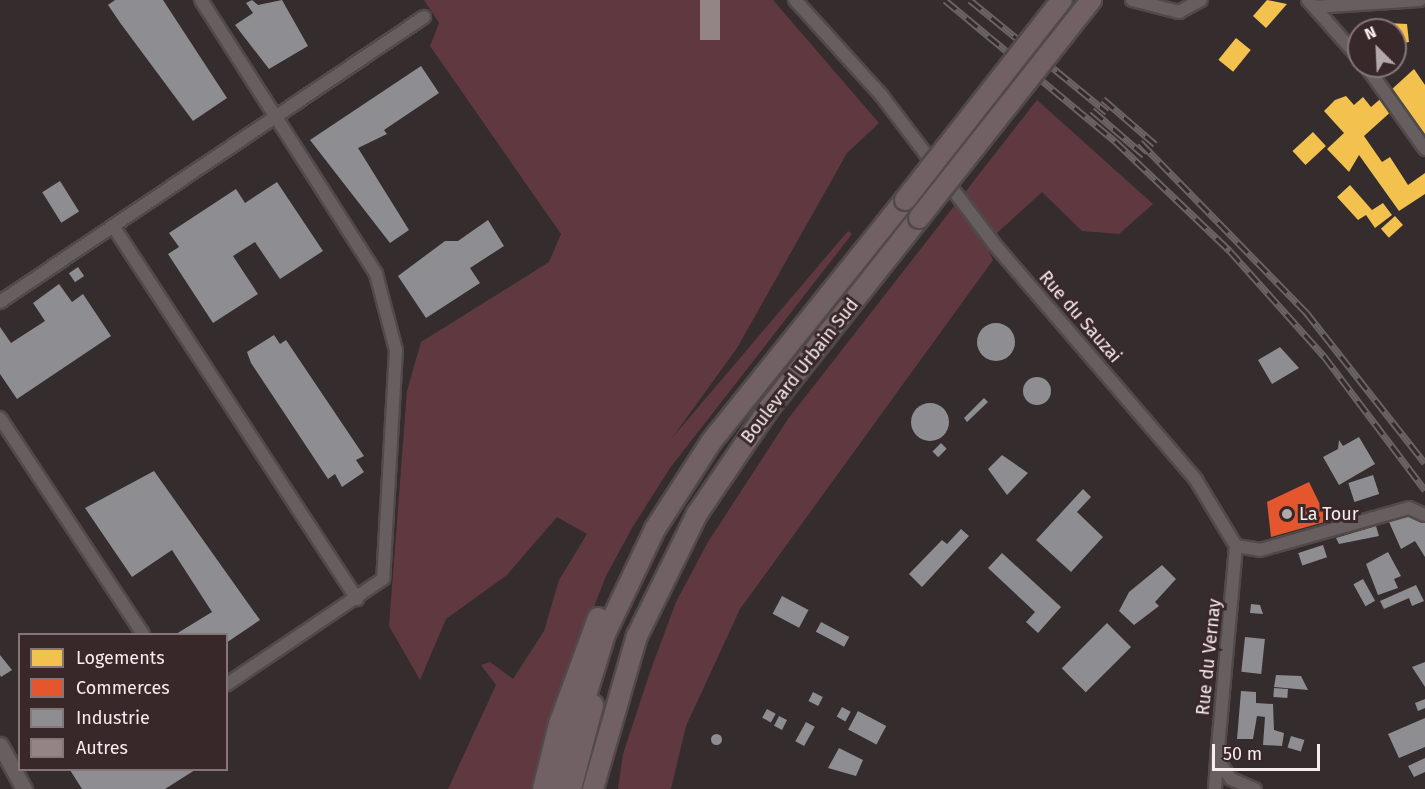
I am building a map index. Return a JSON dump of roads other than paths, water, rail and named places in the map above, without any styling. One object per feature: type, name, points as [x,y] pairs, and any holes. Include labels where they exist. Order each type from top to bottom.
[{"type":"highway","name":"Boulevard Urbain Sud","points":[[778,360],[1062,0]]},
{"type":"highway","name":"Boulevard Urbain Sud","points":[[593,789],[634,644],[692,523],[769,408],[1090,0]]},
{"type":"highway","points":[[543,789],[583,653],[633,543],[717,419],[759,366],[778,360]]},
{"type":"highway","points":[[557,789],[583,693],[637,562],[706,450],[778,360]]},
{"type":"highway","points":[[571,789],[602,677],[646,571],[701,474],[778,360]]},
{"type":"street","points":[[201,0],[376,274],[396,350],[383,579],[357,599],[228,684]]},
{"type":"street","name":"Rue du Sauzai","points":[[795,0],[894,112],[994,244],[1196,480],[1236,546]]},
{"type":"street","points":[[1132,0],[1154,9],[1179,12],[1202,0]]},
{"type":"street","points":[[1311,4],[1420,0]]},
{"type":"street","points":[[1311,4],[1347,44]]},
{"type":"street","points":[[0,302],[424,17]]},
{"type":"street","points":[[1375,78],[1425,149]]},
{"type":"street","points":[[112,226],[357,599]]},
{"type":"street","points":[[0,418],[142,633]]},
{"type":"street","points":[[1236,546],[1260,550],[1409,508],[1425,515]]},
{"type":"street","name":"Rue du Vernay","points":[[1215,789],[1236,546]]},
{"type":"street","points":[[0,745],[24,789]]},
{"type":"street","points":[[1217,759],[1232,779],[1255,789]]},
{"type":"railway","points":[[945,0],[1115,141],[1230,251],[1324,356],[1425,490]]},
{"type":"railway","points":[[970,0],[1107,112]]},
{"type":"railway","points":[[1103,99],[1155,144]]},
{"type":"railway","points":[[1092,110],[1144,155]]},
{"type":"railway","points":[[1140,142],[1306,312],[1425,463]]},
{"type":"place","name":"La Tour","points":[[1287,514]]}]
